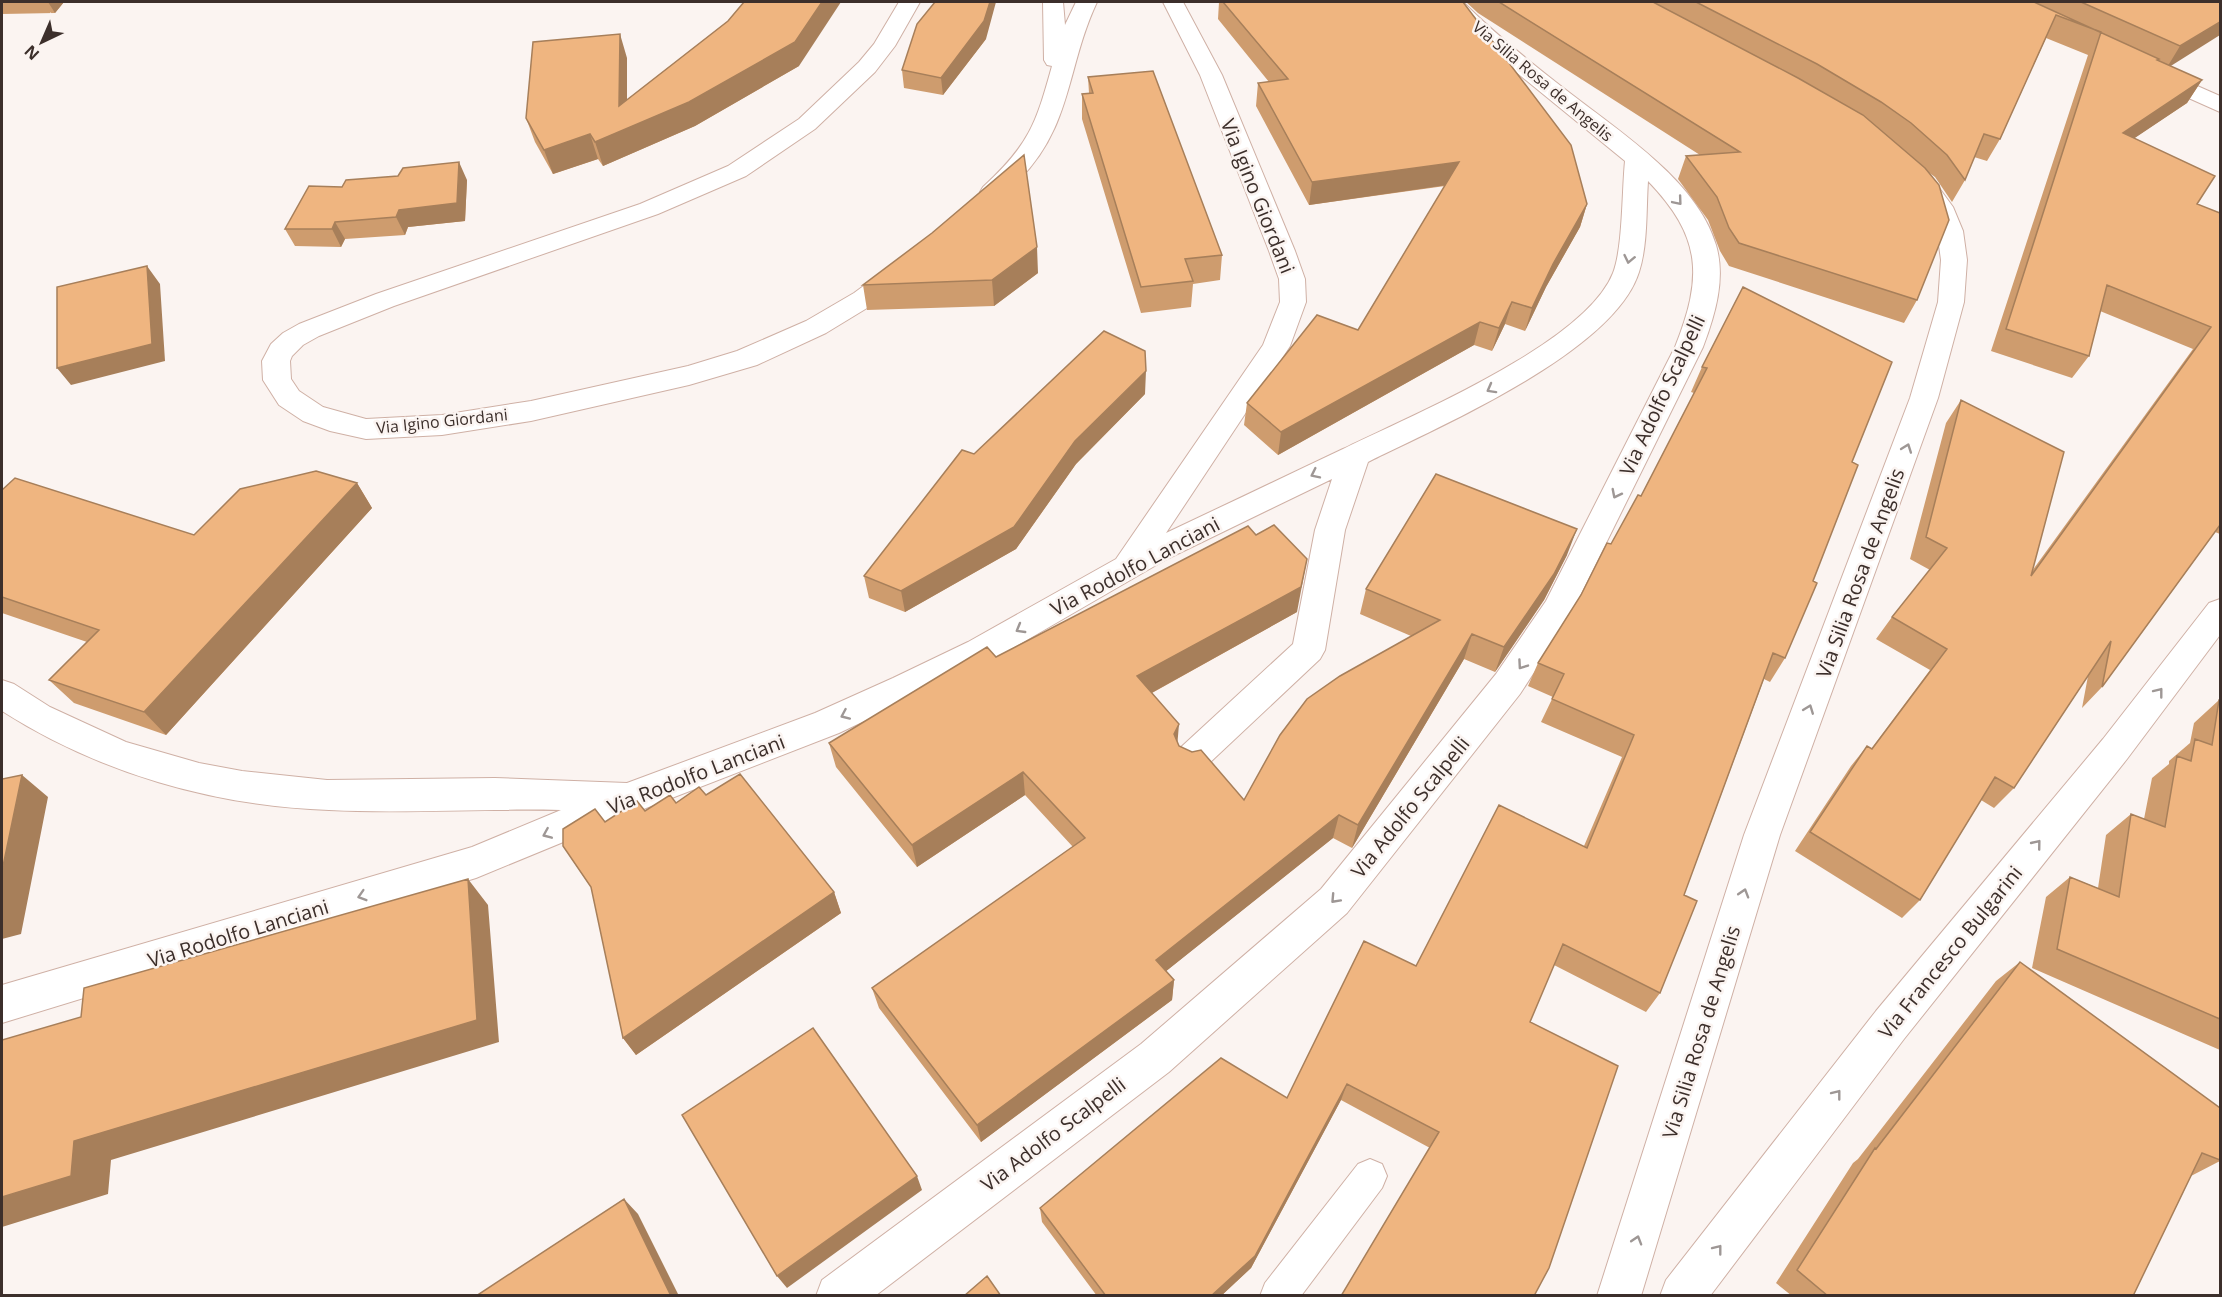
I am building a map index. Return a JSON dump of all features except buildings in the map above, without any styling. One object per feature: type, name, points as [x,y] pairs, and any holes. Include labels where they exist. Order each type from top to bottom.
[{"type":"street","name":"Via Igino Giordani","points":[[909,2],[884,46],[867,68],[807,124],[737,171],[649,209],[385,300],[309,330],[293,339],[281,351],[276,361],[277,380],[281,388],[298,406],[330,421],[360,428],[422,427],[531,411],[689,375],[755,355],[816,327],[863,299],[921,257]]},
{"type":"street","points":[[1053,2],[1056,88]]},
{"type":"street","points":[[971,212],[1029,155],[1046,125],[1074,25],[1086,2]]},
{"type":"street","name":"Via Igino Giordani","points":[[1125,569],[1276,346],[1293,303],[1292,279],[1282,251],[1211,75],[1173,2]]},
{"type":"street","name":"Via Silia Rosa de Angelis","points":[[1451,2],[1491,40],[1637,159]]},
{"type":"street","points":[[2136,66],[2220,105]]},
{"type":"street","name":"Via Rodolfo Lanciani","points":[[2,1004],[476,862],[633,797],[827,723],[980,651],[1154,552],[1506,380],[1570,339],[1613,296],[1628,264],[1632,242],[1637,159]]},
{"type":"street","name":"Via Adolfo Scalpelli","points":[[838,1296],[1155,1058],[1334,901],[1508,684],[1536,645],[1558,609],[1689,346],[1707,288],[1705,256],[1696,226],[1678,201],[1637,159]]},
{"type":"street","name":"Via Silia Rosa de Angelis","points":[[1620,1296],[1762,835],[1909,442],[1951,302],[1954,260],[1946,219],[1924,184],[1902,163]]},
{"type":"street","points":[[1191,759],[1308,650],[1330,530],[1355,455]]},
{"type":"street","name":"Via Francesco Bulgarini","points":[[1682,1296],[1890,1025],[2115,748],[2220,612]]},
{"type":"street","points":[[2,694],[51,724],[93,744],[175,772],[252,788],[325,795],[478,794],[633,797]]},
{"type":"lane","points":[[1278,1296],[1370,1176]]}]
